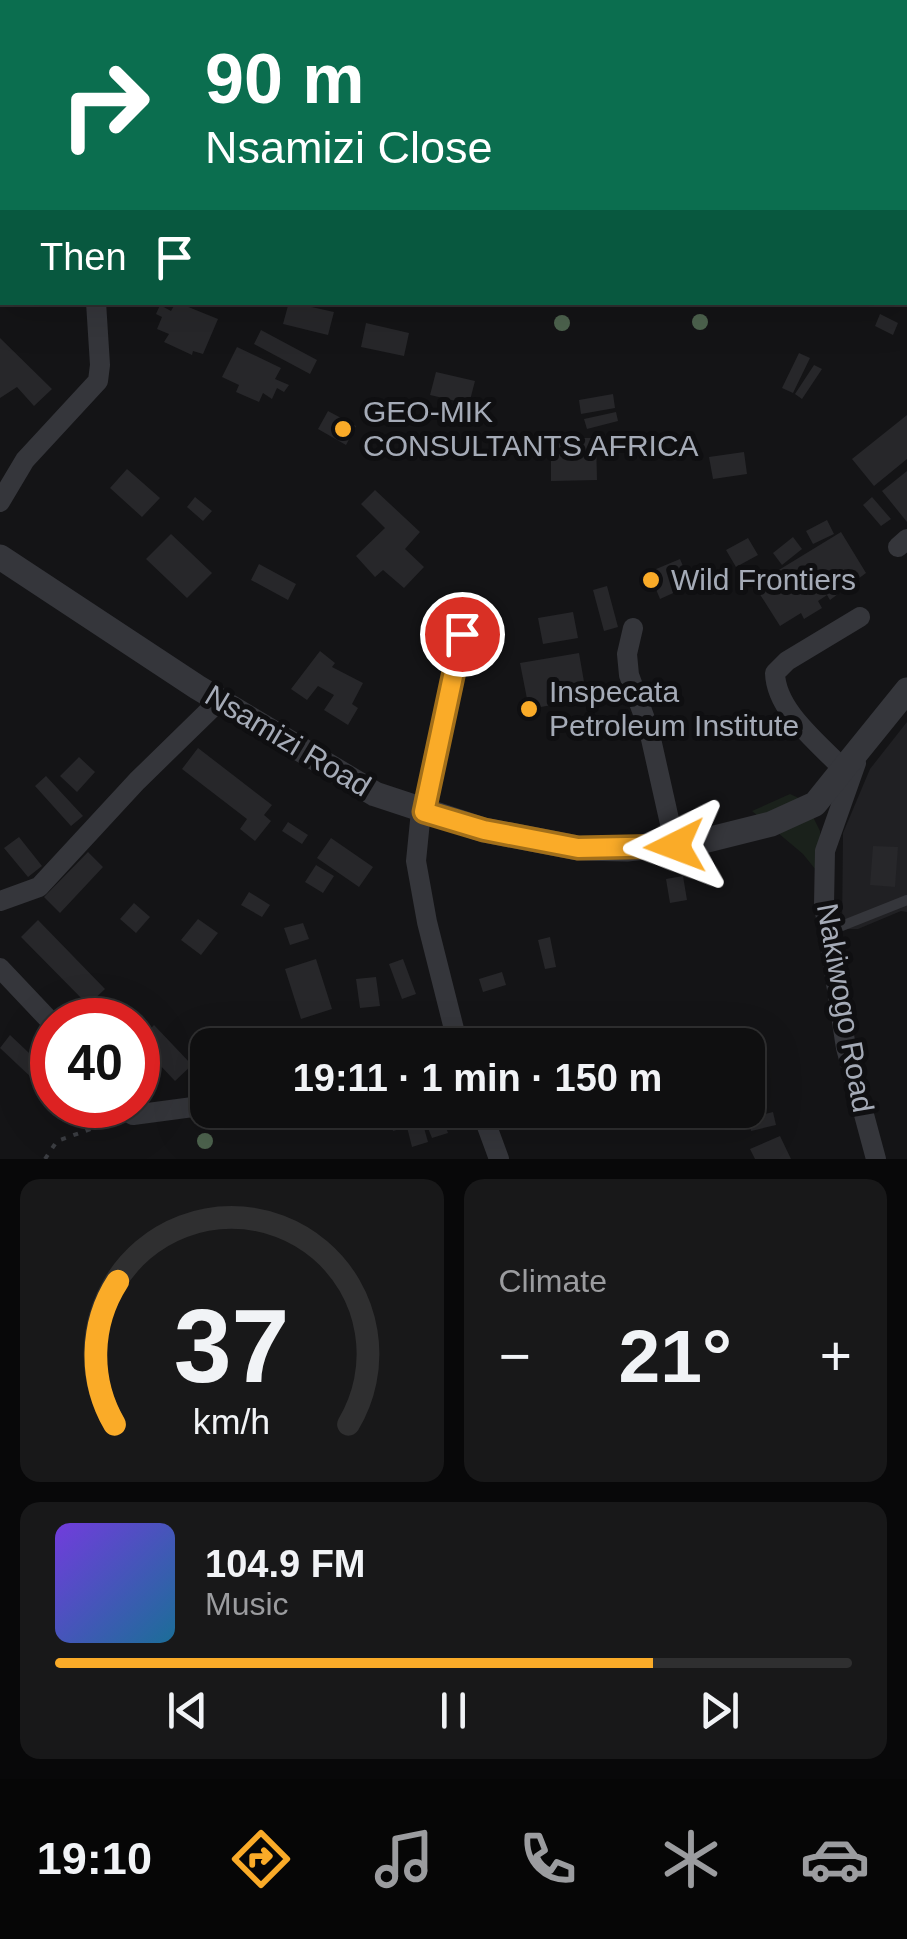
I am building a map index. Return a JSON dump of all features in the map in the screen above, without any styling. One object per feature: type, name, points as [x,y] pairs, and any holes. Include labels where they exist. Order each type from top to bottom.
[{"type":"street","points":[[0,502],[24,460],[98,381],[96,305]]},
{"type":"street","name":"Nsamizi Road","points":[[0,557],[219,701],[375,794],[484,830],[578,848],[675,846],[740,833],[815,804],[907,690]]},
{"type":"street","points":[[844,770],[782,702],[775,686],[775,673],[787,661],[860,617]]},
{"type":"street","points":[[633,628],[627,654],[629,675],[649,730],[675,846]]},
{"type":"street","points":[[453,1028],[416,860],[462,634]]},
{"type":"street","points":[[0,901],[39,887],[137,781],[219,701]]},
{"type":"street","name":"Nakiwogo Road","points":[[866,744],[848,779],[825,850],[824,905],[846,1048],[876,1159]]},
{"type":"street","points":[[815,804],[825,850]]},
{"type":"street","points":[[0,968],[30,1000]]},
{"type":"street","points":[[160,1108],[190,1106]]},
{"type":"street","points":[[487,1128],[498,1159]]},
{"type":"lane","points":[[828,932],[907,900]]},
{"type":"path","points":[[45,1159],[57,1141],[85,1128]]},
{"type":"shaded area","points":[[907,722],[907,912],[858,929],[842,929],[843,833],[870,769]]},
{"type":"shaded area","points":[[790,794],[805,801],[820,831],[820,875],[803,854],[752,811]]},
{"type":"building","points":[[160,305],[171,311],[174,305],[183,305],[218,319],[203,354],[193,351],[192,355],[164,342],[169,334],[157,329],[162,317],[156,314]]},
{"type":"building","points":[[288,305],[334,312],[328,335],[283,324]]},
{"type":"building","points":[[880,314],[898,323],[893,335],[875,326]]},
{"type":"building","points":[[366,323],[409,333],[404,356],[361,347]]},
{"type":"building","points":[[261,330],[317,360],[310,374],[254,344]]},
{"type":"building","points":[[0,338],[52,389],[34,406],[17,387],[0,398]]},
{"type":"building","points":[[237,347],[281,368],[275,379],[289,385],[284,392],[277,388],[272,399],[263,393],[259,402],[236,392],[239,385],[222,377]]},
{"type":"building","points":[[799,353],[810,358],[793,393],[782,388]]},
{"type":"building","points":[[814,365],[822,369],[802,399],[795,394]]},
{"type":"building","points":[[436,372],[475,381],[469,404],[430,395]]},
{"type":"building","points":[[613,394],[615,408],[581,414],[579,400]]},
{"type":"building","points":[[328,411],[356,426],[346,445],[318,429]]},
{"type":"building","points":[[616,412],[618,421],[587,429],[584,419]]},
{"type":"building","points":[[907,415],[907,459],[874,486],[852,459]]},
{"type":"building","points":[[551,438],[596,438],[597,480],[551,481]]},
{"type":"building","points":[[744,452],[747,474],[713,479],[709,457]]},
{"type":"building","points":[[127,469],[160,498],[142,517],[110,488]]},
{"type":"building","points":[[907,471],[907,522],[882,491]]},
{"type":"building","points":[[375,490],[420,532],[405,549],[424,567],[404,588],[383,570],[375,577],[356,556],[385,528],[361,504]]},
{"type":"building","points":[[195,497],[212,511],[203,521],[187,507]]},
{"type":"building","points":[[872,497],[891,519],[881,526],[863,505]]},
{"type":"building","points":[[827,520],[834,534],[813,544],[806,531]]},
{"type":"building","points":[[841,532],[866,573],[830,600],[827,595],[818,601],[822,608],[804,619],[801,613],[780,626],[754,585]]},
{"type":"building","points":[[171,534],[212,573],[187,598],[146,559]]},
{"type":"building","points":[[793,537],[802,549],[782,565],[773,553]]},
{"type":"building","points":[[748,538],[758,555],[736,567],[726,550]]},
{"type":"building","points":[[680,559],[691,585],[660,599],[649,572]]},
{"type":"building","points":[[259,564],[296,584],[288,600],[251,580]]},
{"type":"building","points":[[607,586],[618,627],[604,631],[593,590]]},
{"type":"building","points":[[573,612],[578,638],[543,644],[538,618]]},
{"type":"building","points":[[320,651],[335,663],[332,667],[363,683],[352,704],[358,708],[348,725],[324,710],[334,695],[318,686],[307,700],[291,689]]},
{"type":"building","points":[[579,653],[587,699],[529,709],[520,663]]},
{"type":"building","points":[[198,748],[272,805],[264,815],[271,821],[255,841],[240,829],[247,819],[182,769]]},
{"type":"building","points":[[79,757],[95,772],[77,792],[60,776]]},
{"type":"building","points":[[46,776],[83,816],[71,826],[35,786]]},
{"type":"building","points":[[288,822],[308,835],[302,844],[282,831]]},
{"type":"building","points":[[19,837],[42,866],[28,877],[4,848]]},
{"type":"building","points":[[331,838],[373,867],[359,887],[317,858]]},
{"type":"building","points":[[873,846],[898,847],[895,887],[870,885]]},
{"type":"building","points":[[88,852],[103,867],[60,913],[44,897]]},
{"type":"building","points":[[316,865],[334,876],[323,893],[305,882]]},
{"type":"building","points":[[683,876],[687,900],[670,903],[666,879]]},
{"type":"building","points":[[249,892],[270,905],[262,917],[241,905]]},
{"type":"building","points":[[134,903],[150,917],[136,933],[120,919]]},
{"type":"building","points":[[198,919],[218,933],[201,955],[181,940]]},
{"type":"building","points":[[38,920],[105,989],[95,998],[81,998],[21,937]]},
{"type":"building","points":[[303,923],[309,939],[290,945],[284,928]]},
{"type":"building","points":[[550,937],[556,967],[545,969],[538,940]]},
{"type":"building","points":[[316,959],[332,1009],[301,1019],[285,969]]},
{"type":"building","points":[[403,959],[416,994],[402,999],[389,964]]},
{"type":"building","points":[[502,972],[506,985],[483,992],[479,979]]},
{"type":"building","points":[[376,977],[380,1006],[360,1008],[356,979]]},
{"type":"building","points":[[160,1031],[190,1063],[175,1081],[160,1065]]},
{"type":"building","points":[[10,1035],[30,1054],[30,1076],[0,1048]]},
{"type":"building","points":[[773,1112],[776,1125],[765,1128],[765,1114]]},
{"type":"building","points":[[407,1128],[424,1128],[428,1142],[412,1147]]},
{"type":"building","points":[[428,1128],[446,1128],[448,1133],[432,1138]]},
{"type":"building","points":[[780,1136],[791,1159],[755,1159],[750,1149]]},
{"type":"place","name":"GEO-MIK CONSULTANTS AFRICA","points":[[343,429]]},
{"type":"place","name":"Wild Frontiers","points":[[651,580]]},
{"type":"place","name":"Inspecata Petroleum Institute","points":[[529,709]]},
{"type":"route","points":[[462,634],[424,812],[484,830],[578,848],[675,846]]}]
